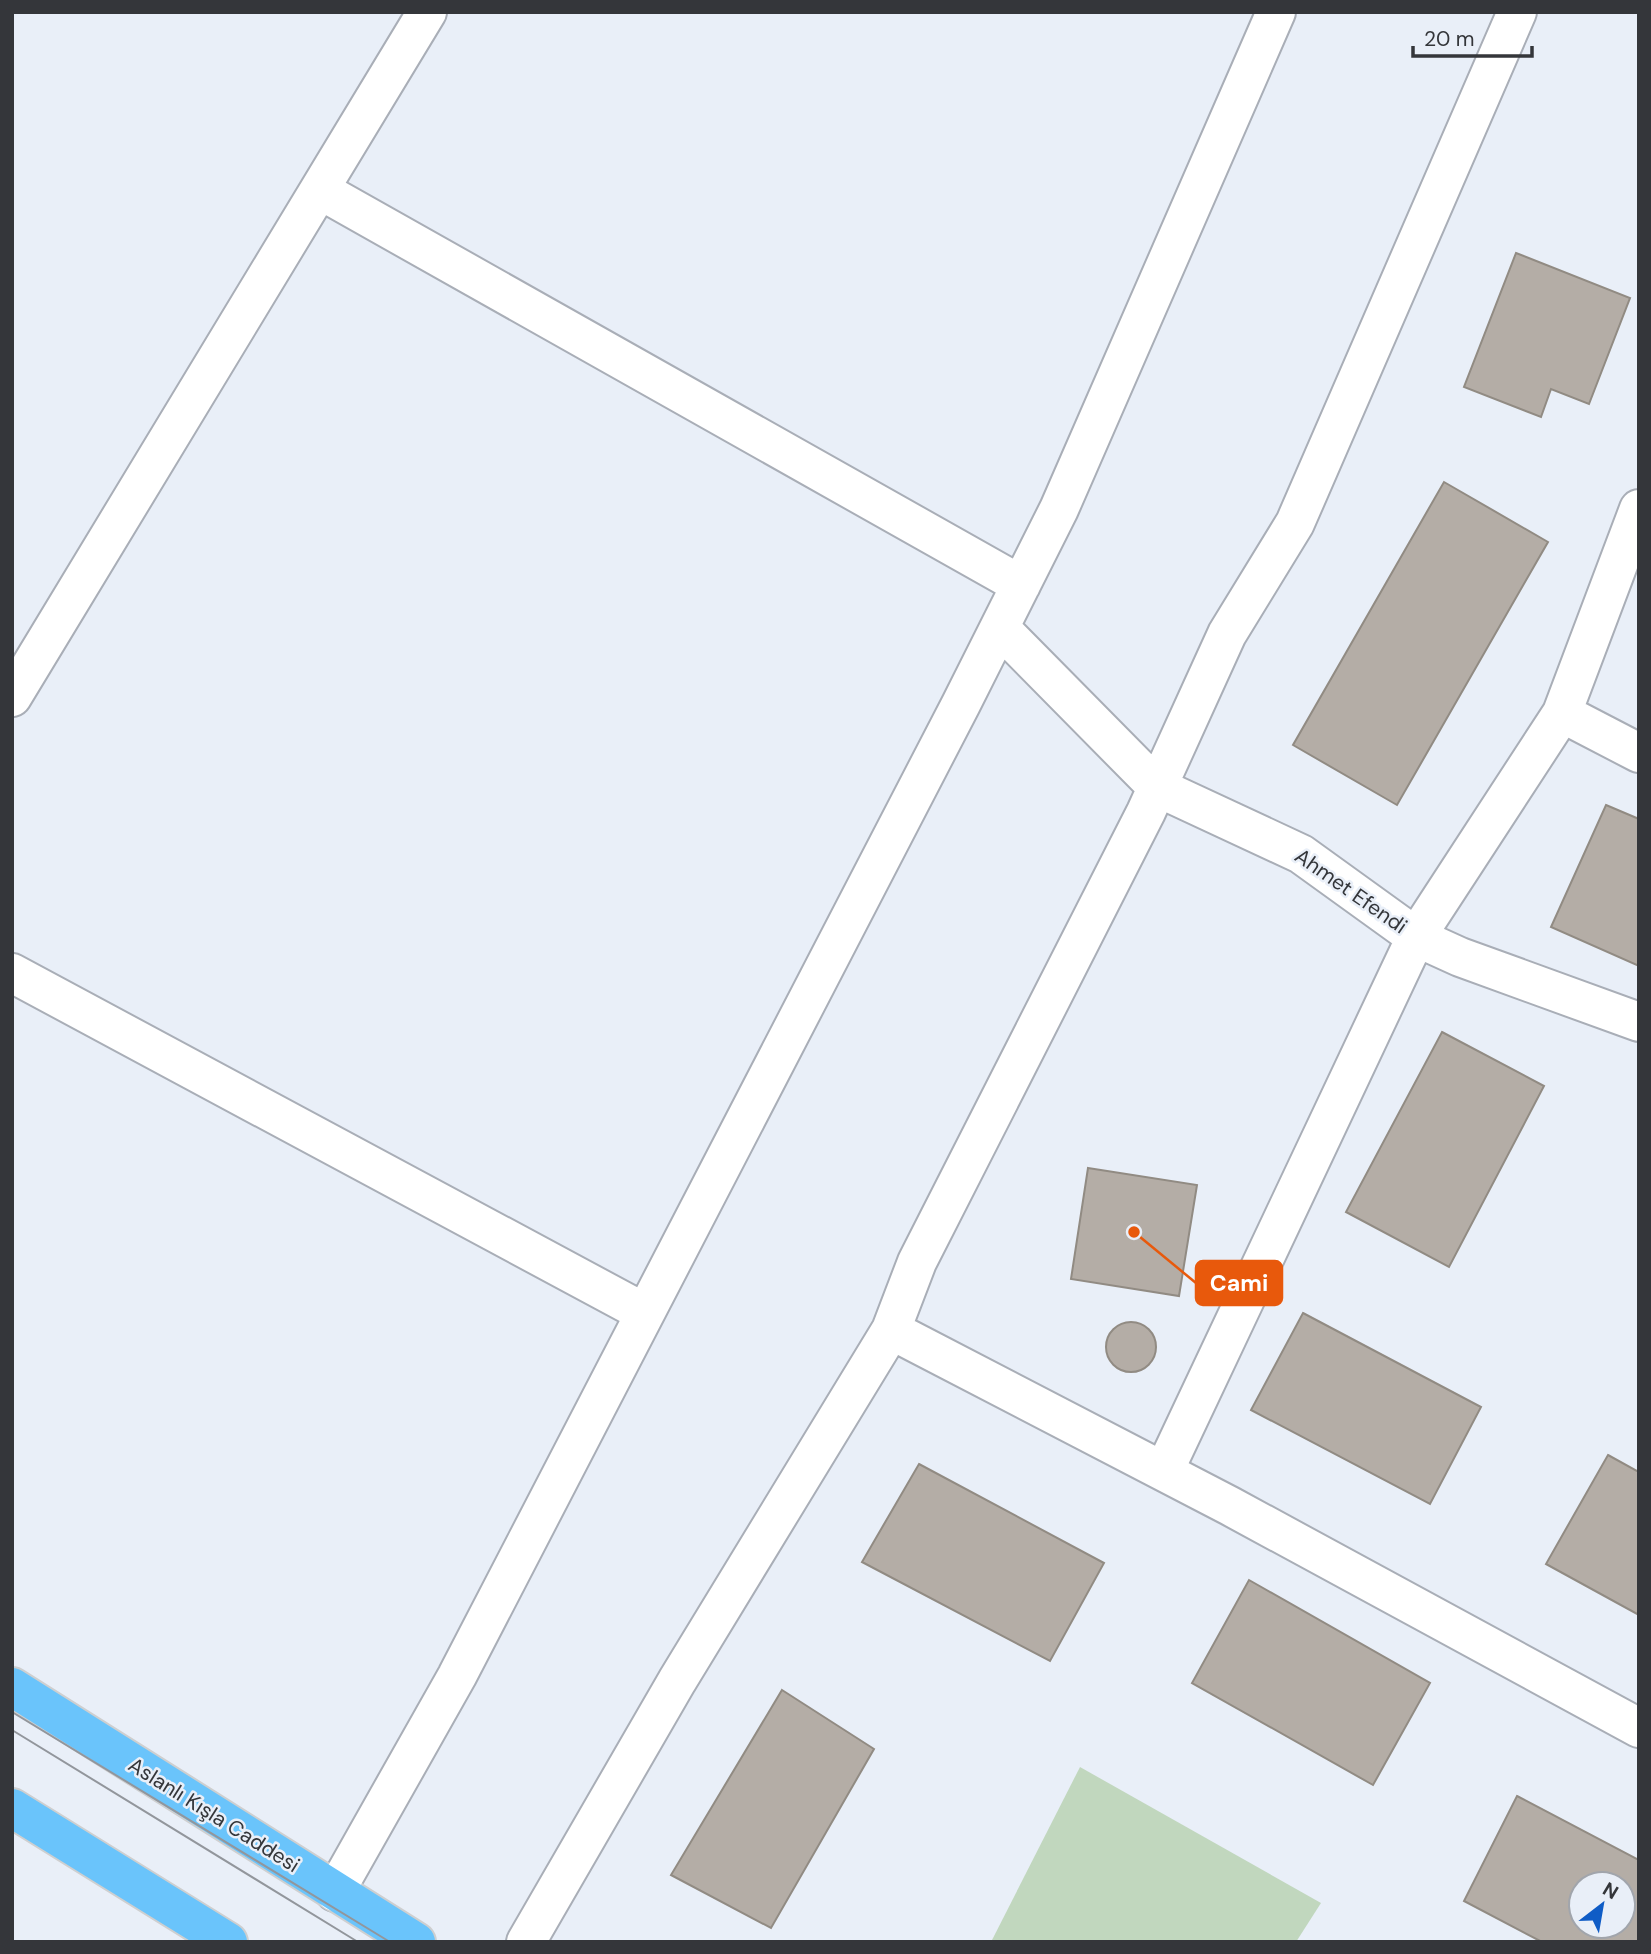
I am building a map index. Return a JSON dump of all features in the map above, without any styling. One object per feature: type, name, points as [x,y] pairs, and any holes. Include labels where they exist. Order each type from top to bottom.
[{"type":"main road","name":"Aslanlı Kışla Caddesi","points":[[12,1687],[416,1942]]},
{"type":"main road","points":[[12,1808],[228,1942]]},
{"type":"street","points":[[12,697],[427,12]]},
{"type":"street","points":[[335,1892],[457,1676],[1000,628],[1059,509],[1276,12]]},
{"type":"street","points":[[526,1942],[677,1681],[891,1330],[917,1262],[1157,787],[1227,634],[1295,523],[1517,12]]},
{"type":"street","points":[[320,190],[1021,585]]},
{"type":"street","points":[[1164,1471],[1416,937],[1562,713],[1639,509]]},
{"type":"street","name":"Ahmet Efendi","points":[[1000,628],[1157,787],[1301,854],[1416,937],[1460,957],[1639,1022]]},
{"type":"street","points":[[1562,713],[1639,753]]},
{"type":"street","points":[[12,973],[645,1312]]},
{"type":"street","points":[[891,1330],[1164,1471],[1639,1728]]},
{"type":"green space","points":[[1080,1767],[1321,1903],[1296,1942],[991,1942]]},
{"type":"building","points":[[1516,253],[1630,298],[1589,404],[1551,389],[1541,417],[1464,387]]},
{"type":"building","points":[[1444,482],[1548,542],[1397,805],[1293,745]]},
{"type":"building","points":[[1606,805],[1639,819],[1639,966],[1551,927]]},
{"type":"building","points":[[1442,1032],[1544,1086],[1449,1267],[1346,1212]]},
{"type":"building","points":[[1088,1168],[1197,1185],[1179,1296],[1071,1279]]},
{"type":"building","points":[[1303,1313],[1481,1407],[1430,1504],[1251,1410]]},
{"type":"building","points":[[1131,1322],[1149,1329],[1156,1347],[1149,1365],[1131,1372],[1113,1365],[1106,1347],[1113,1329]]},
{"type":"building","points":[[1608,1455],[1639,1472],[1639,1615],[1546,1564]]},
{"type":"building","points":[[919,1464],[1104,1563],[1050,1661],[862,1562]]},
{"type":"building","points":[[1249,1580],[1430,1683],[1373,1785],[1192,1683]]},
{"type":"building","points":[[782,1690],[874,1749],[771,1928],[671,1875]]},
{"type":"building","points":[[1517,1796],[1639,1860],[1639,1942],[1542,1942],[1464,1901]]},
{"type":"tram line","points":[[12,1712],[390,1942]]},
{"type":"tram line","points":[[12,1730],[358,1942]]},
{"type":"place","name":"Cami","points":[[1134,1232]]}]
